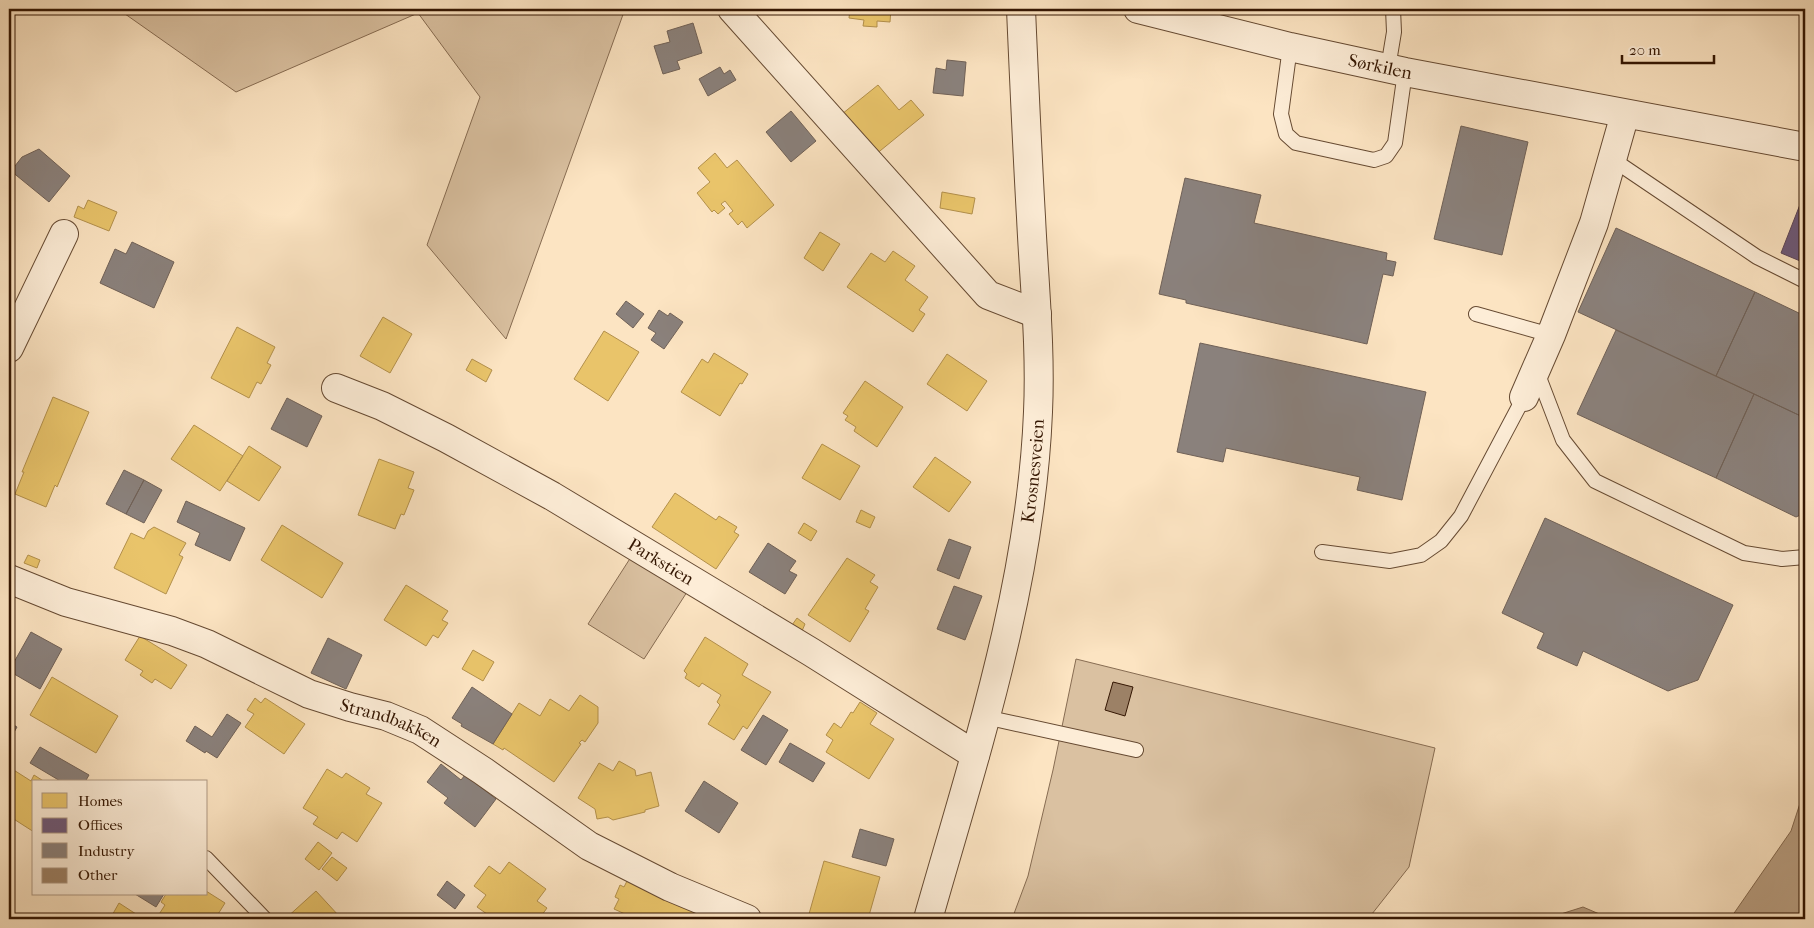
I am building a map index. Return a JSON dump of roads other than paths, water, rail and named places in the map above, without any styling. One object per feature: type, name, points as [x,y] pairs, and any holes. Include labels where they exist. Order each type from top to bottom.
[{"type":"street","points":[[732,9],[988,295],[1037,314]]},
{"type":"street","name":"Krosnesveien","points":[[928,919],[985,717],[1012,606],[1029,511],[1038,412],[1037,314],[1020,9]]},
{"type":"street","name":"Sørkilen","points":[[1138,9],[1290,47],[1397,70],[1805,147]]},
{"type":"street","points":[[1524,397],[1551,335],[1594,223],[1625,114]]},
{"type":"street","points":[[9,348],[64,234]]},
{"type":"street","name":"Parkstien","points":[[336,388],[390,410],[446,438],[552,496],[811,652],[975,755]]},
{"type":"street","name":"Strandbakken","points":[[9,580],[66,602],[172,631],[207,644],[309,694],[386,716],[420,730],[484,771],[589,846],[670,886],[747,919]]},
{"type":"lane","points":[[1290,47],[1281,114],[1286,134],[1296,143],[1374,160],[1386,156],[1395,143],[1397,70],[1393,9]]},
{"type":"lane","points":[[1612,159],[1757,257],[1805,281]]},
{"type":"lane","points":[[1476,314],[1551,335]]},
{"type":"lane","points":[[1536,370],[1563,440],[1595,481],[1744,552],[1782,559],[1805,557]]},
{"type":"lane","points":[[1322,552],[1390,561],[1421,555],[1441,541],[1461,516],[1524,397]]},
{"type":"lane","points":[[985,717],[1136,750]]},
{"type":"lane","points":[[208,860],[265,919]]}]
